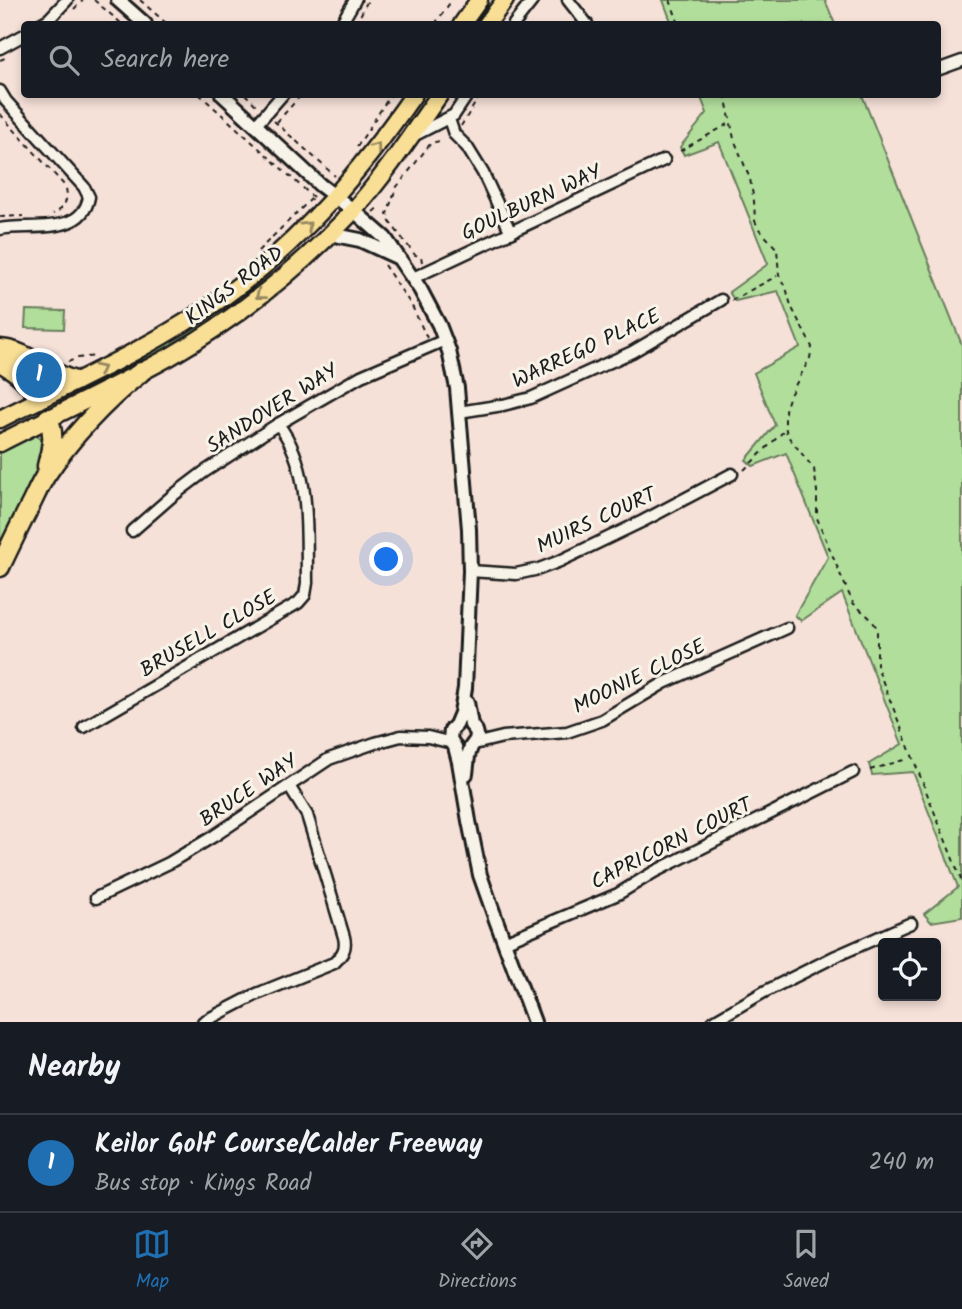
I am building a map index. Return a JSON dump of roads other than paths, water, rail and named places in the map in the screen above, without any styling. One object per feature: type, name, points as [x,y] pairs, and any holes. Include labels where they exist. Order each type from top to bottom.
[{"type":"highway","points":[[0,349],[9,349],[25,355],[54,374],[75,382]]},
{"type":"highway","points":[[0,362],[23,377],[39,399]]},
{"type":"highway","points":[[44,477],[84,424],[141,372]]},
{"type":"highway","points":[[0,567],[44,477],[54,441],[52,425],[48,418]]},
{"type":"main road","points":[[464,21],[479,0]]},
{"type":"main road","points":[[490,21],[505,0]]},
{"type":"main road","name":"KINGS ROAD","points":[[0,419],[171,331],[226,295],[289,243],[329,192],[364,164],[411,98]]},
{"type":"main road","name":"KINGS ROAD","points":[[0,443],[141,372],[197,340],[240,310],[330,234],[359,215],[370,191],[437,98]]},
{"type":"main road","points":[[39,399],[48,418]]},
{"type":"street","points":[[45,21],[67,0]]},
{"type":"street","points":[[118,0],[142,21]]},
{"type":"street","points":[[343,21],[355,0]]},
{"type":"street","points":[[516,21],[533,0]]},
{"type":"street","points":[[568,0],[585,21]]},
{"type":"street","points":[[0,48],[21,36]]},
{"type":"street","points":[[941,69],[962,61]]},
{"type":"street","points":[[0,92],[84,187],[89,197],[82,214],[61,226],[0,229]]},
{"type":"street","points":[[226,98],[329,192],[385,238],[428,303],[445,340],[454,370],[459,411],[470,570],[465,688],[460,713],[450,735],[464,788],[481,875],[534,1022]]},
{"type":"street","points":[[256,125],[280,98]]},
{"type":"street","points":[[411,137],[449,119],[466,98]]},
{"type":"street","points":[[449,119],[452,131],[467,147],[483,173],[511,233]]},
{"type":"street","name":"GOULBURN WAY","points":[[413,278],[664,160]]},
{"type":"street","points":[[330,234],[360,240],[400,258]]},
{"type":"street","name":"WARREGO PLACE","points":[[459,411],[531,398],[632,352],[721,300]]},
{"type":"street","name":"SANDOVER WAY","points":[[132,531],[204,472],[278,424],[361,376],[445,340]]},
{"type":"street","name":"BRUSELL CLOSE","points":[[84,727],[298,603],[305,595],[305,498],[298,462],[291,444],[278,424]]},
{"type":"street","name":"MUIRS COURT","points":[[470,570],[516,573],[539,569],[643,521],[732,474]]},
{"type":"street","name":"MOONIE CLOSE","points":[[473,745],[503,737],[567,732],[602,720],[664,683],[787,628]]},
{"type":"street","points":[[464,788],[468,756],[477,735],[472,726],[465,688]]},
{"type":"street","points":[[455,726],[463,723],[472,726]]},
{"type":"street","name":"BRUCE WAY","points":[[428,737],[455,726]]},
{"type":"street","name":"MOONIE CLOSE","points":[[472,726],[503,737]]},
{"type":"street","name":"BRUCE WAY","points":[[96,898],[169,863],[329,759],[401,736],[428,737],[454,745]]},
{"type":"street","points":[[454,745],[463,749],[473,745]]},
{"type":"street","name":"CAPRICORN COURT","points":[[504,942],[618,894],[654,872],[853,772]]},
{"type":"street","points":[[203,1022],[257,994],[334,963],[342,954],[346,943],[307,815],[289,786]]},
{"type":"street","points":[[712,1022],[836,956],[911,923]]},
{"type":"place","name":"Keilor Golf Course/Calder Freeway","points":[[39,375]]}]
